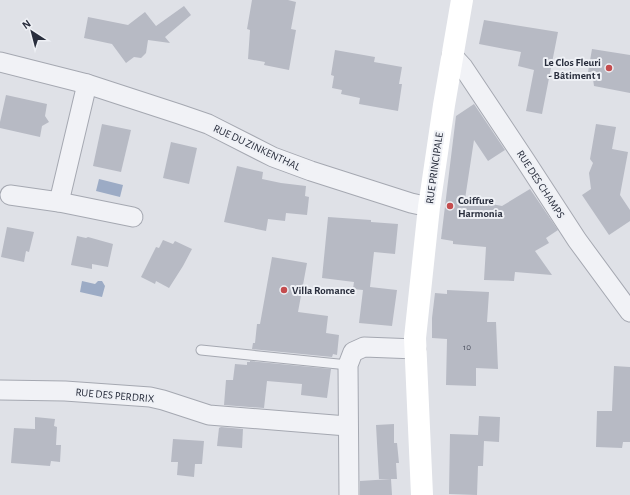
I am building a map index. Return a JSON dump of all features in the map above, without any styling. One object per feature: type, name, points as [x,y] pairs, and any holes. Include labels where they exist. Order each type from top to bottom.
[{"type":"street","name":"RUE PRINCIPALE","points":[[422,495],[415,343],[429,207],[460,0]]},
{"type":"street","name":"RUE DES CHAMPS","points":[[452,55],[463,67],[577,240],[630,312]]},
{"type":"street","name":"RUE DU ZINKENTHAL","points":[[0,62],[87,84],[208,124],[273,156],[311,171],[411,203],[429,207]]},
{"type":"street","points":[[59,202],[87,84]]},
{"type":"street","points":[[10,195],[59,202],[133,217]]},
{"type":"street","points":[[349,495],[347,426],[348,365],[353,352],[364,347],[415,343]]},
{"type":"street","name":"RUE DES PERDRIX","points":[[0,390],[65,391],[137,396],[162,400],[209,415],[347,426]]},
{"type":"lane","points":[[201,350],[348,365]]},
{"type":"water","points":[[99,179],[123,185],[120,197],[96,191]]},
{"type":"water","points":[[82,281],[95,284],[98,281],[102,281],[105,286],[102,297],[80,292]]},
{"type":"building","points":[[252,0],[288,0],[296,2],[291,29],[296,30],[289,70],[264,65],[265,62],[248,59],[250,30],[247,29]]},
{"type":"building","points":[[184,6],[191,15],[165,37],[170,43],[148,40],[146,53],[141,58],[134,57],[126,63],[112,44],[84,38],[88,17],[128,25],[145,12],[156,26]]},
{"type":"building","points":[[484,20],[558,32],[542,114],[526,111],[534,70],[518,66],[521,52],[479,44]]},
{"type":"building","name":"Le Clos Fleuri - Bâtiment 1","points":[[592,49],[630,55],[630,93],[594,86],[593,79],[587,78]]},
{"type":"building","points":[[335,50],[375,57],[374,62],[402,67],[399,84],[402,84],[398,111],[359,104],[360,98],[341,94],[342,90],[332,88],[334,76],[331,75]]},
{"type":"building","points":[[6,95],[47,104],[45,116],[49,122],[42,126],[40,137],[0,128]]},
{"type":"building","points":[[474,104],[505,150],[488,161],[474,140],[465,199],[502,206],[530,189],[558,230],[546,238],[549,243],[535,251],[552,275],[515,272],[514,281],[484,280],[486,247],[453,244],[453,241],[441,239],[456,116]]},
{"type":"building","points":[[102,124],[131,130],[121,172],[93,166]]},
{"type":"building","points":[[596,124],[616,127],[612,149],[628,152],[620,195],[630,210],[630,221],[609,235],[582,195],[591,189],[589,173],[593,163],[590,159]]},
{"type":"building","points":[[171,142],[197,148],[189,184],[163,178]]},
{"type":"building","points":[[237,166],[263,172],[262,179],[306,186],[305,196],[309,197],[307,215],[286,213],[285,221],[268,219],[266,231],[224,222]]},
{"type":"building","points":[[328,217],[371,220],[371,222],[398,224],[395,254],[374,252],[370,287],[397,290],[392,326],[359,323],[363,290],[353,289],[354,282],[322,278]]},
{"type":"building","points":[[7,227],[34,232],[29,252],[26,251],[24,262],[1,257]]},
{"type":"building","points":[[77,236],[88,237],[113,244],[108,267],[92,264],[92,269],[71,265]]},
{"type":"building","points":[[163,240],[173,244],[175,241],[192,249],[169,288],[156,281],[155,284],[141,277],[156,247],[159,248]]},
{"type":"building","points":[[272,257],[307,263],[298,312],[328,316],[326,333],[339,335],[337,355],[333,354],[332,357],[252,349],[253,343],[255,343],[257,324],[260,324]]},
{"type":"building","points":[[447,290],[489,292],[487,322],[496,322],[498,369],[476,368],[476,386],[446,385],[447,339],[432,338],[432,318],[435,293],[447,294]]},
{"type":"building","points":[[250,361],[331,369],[327,398],[301,395],[302,384],[267,381],[264,408],[224,405],[226,380],[233,380],[235,364],[247,365],[247,362]]},
{"type":"building","points":[[614,366],[630,367],[630,442],[623,442],[622,448],[596,447],[597,411],[612,411]]},
{"type":"building","points":[[479,416],[500,417],[499,442],[484,441],[483,466],[478,466],[477,495],[449,494],[450,434],[478,435]]},
{"type":"building","points":[[35,417],[55,419],[54,426],[57,427],[56,445],[61,445],[60,462],[51,461],[50,466],[11,463],[14,428],[35,429]]},
{"type":"building","points":[[394,424],[394,443],[397,443],[399,463],[396,463],[397,479],[379,479],[376,425]]},
{"type":"building","points":[[219,428],[243,429],[242,448],[217,446]]},
{"type":"building","points":[[173,439],[204,441],[202,464],[195,464],[194,477],[177,475],[178,462],[171,462]]},
{"type":"building","points":[[391,479],[392,495],[360,495],[360,481]]},
{"type":"place","name":"Le Clos Fleuri - Bâtiment 1","points":[[609,68]]},
{"type":"place","name":"Coiffure Harmonia","points":[[450,206]]},
{"type":"place","name":"Villa Romance","points":[[284,290]]}]
